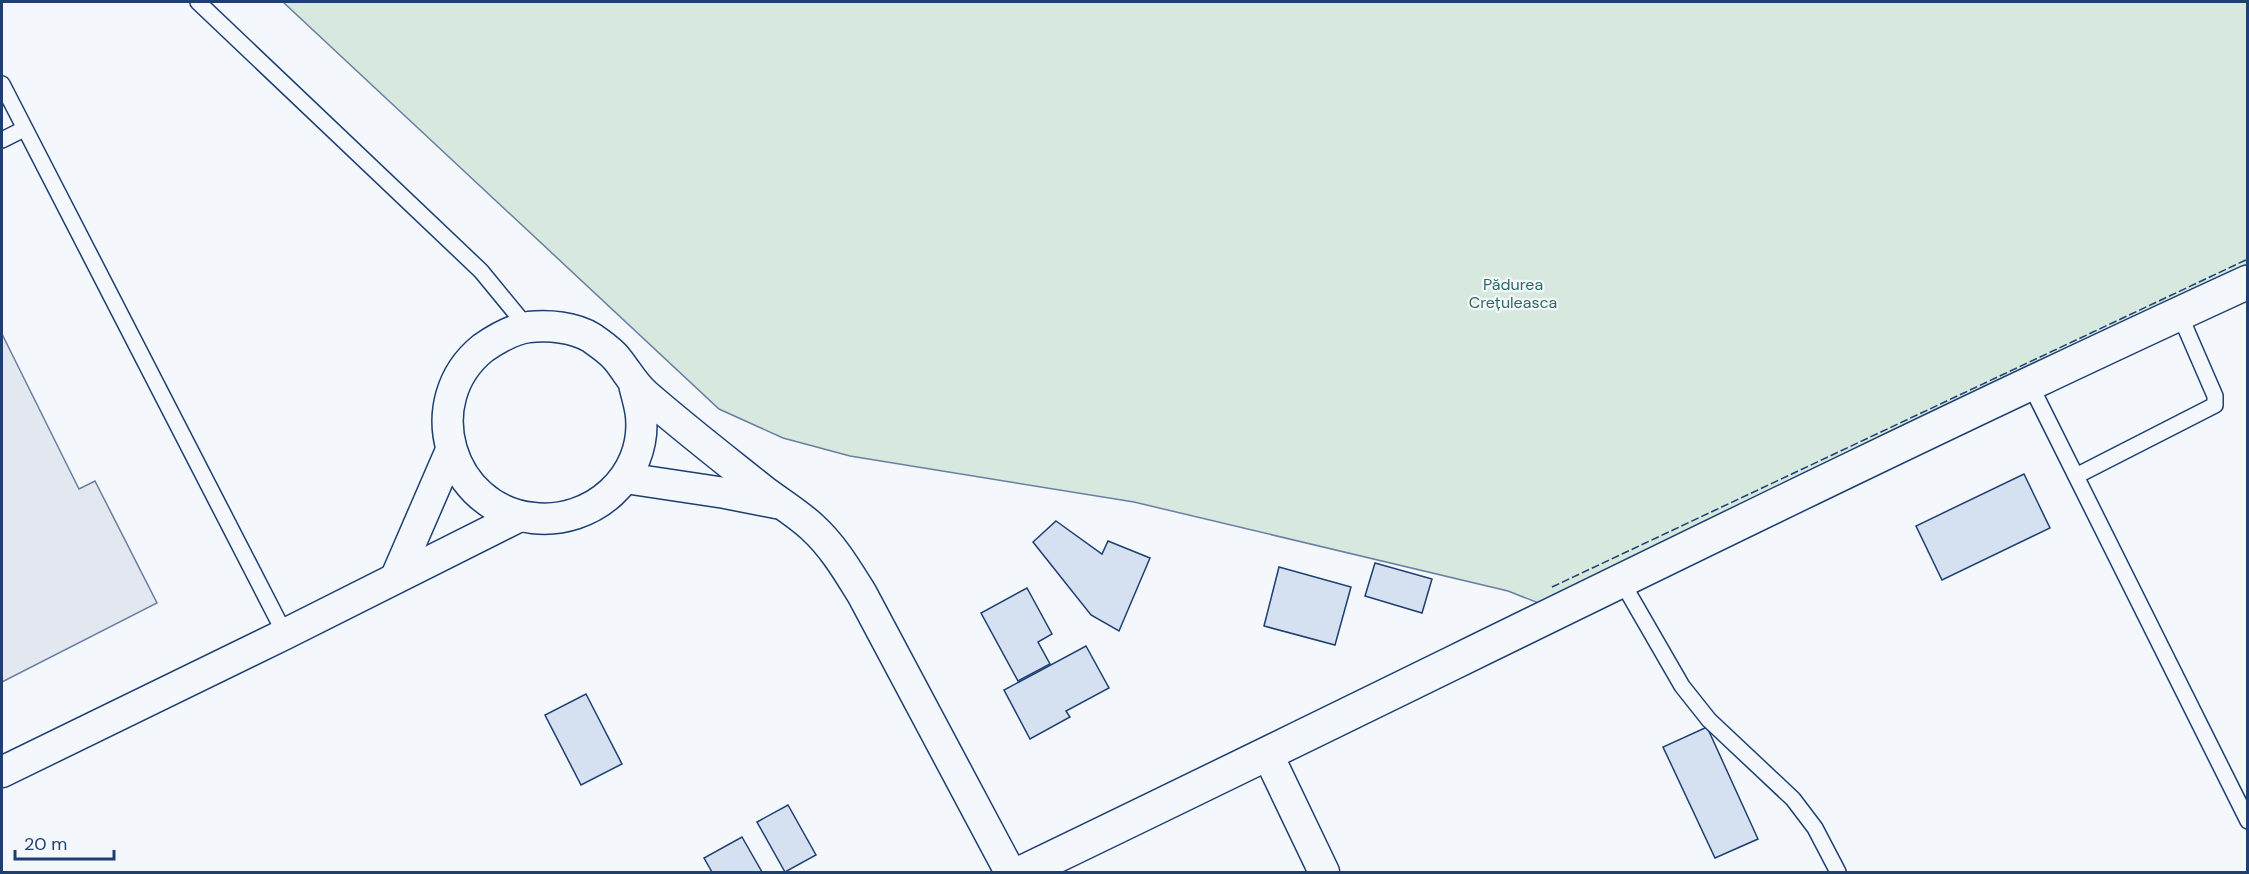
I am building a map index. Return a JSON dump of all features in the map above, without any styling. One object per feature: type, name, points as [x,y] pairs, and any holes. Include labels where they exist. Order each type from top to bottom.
[{"type":"main road","points":[[1023,873],[2029,382],[2247,282]]},
{"type":"street","points":[[527,327],[559,327],[590,337],[616,357],[633,384],[641,416],[638,448],[625,478],[604,500],[577,515],[548,520],[518,517],[488,503],[465,480],[451,450],[447,418],[453,387],[471,358],[496,338],[527,327]]},
{"type":"street","points":[[633,384],[818,534],[838,557],[862,594],[1010,873]]},
{"type":"street","points":[[396,577],[451,450]]},
{"type":"street","points":[[625,478],[724,493],[781,505]]},
{"type":"street","points":[[2,772],[518,517]]},
{"type":"street","points":[[1268,755],[1324,873]]},
{"type":"lane","points":[[198,2],[481,271],[527,327]]},
{"type":"lane","points":[[2,84],[285,634]]},
{"type":"lane","points":[[2,140],[24,129]]},
{"type":"lane","points":[[2076,476],[2215,405],[2215,396],[2179,313]]},
{"type":"lane","points":[[2029,382],[2247,821]]},
{"type":"lane","points":[[1622,582],[1682,686],[1710,720],[1793,799],[1815,828],[1838,873]]},
{"type":"green space","name":"Pădurea Crețuleasca","points":[[283,2],[2247,2],[2247,267],[1948,404],[1541,604],[1508,591],[1134,502],[850,456],[783,438],[719,409]]},
{"type":"shaded area","points":[[2,334],[79,489],[95,481],[157,603],[2,682]]},
{"type":"building","points":[[2024,474],[2050,528],[1942,580],[1916,526]]},
{"type":"building","points":[[1056,521],[1102,554],[1108,541],[1150,558],[1119,631],[1091,615],[1033,542]]},
{"type":"building","points":[[1375,563],[1432,579],[1422,613],[1365,596]]},
{"type":"building","points":[[1279,567],[1351,587],[1335,645],[1264,626]]},
{"type":"building","points":[[1027,588],[1052,634],[1038,642],[1050,664],[1018,681],[981,613]]},
{"type":"building","points":[[1086,646],[1109,688],[1066,711],[1070,717],[1030,739],[1004,690]]},
{"type":"building","points":[[586,694],[622,764],[581,785],[545,715]]},
{"type":"building","points":[[1707,727],[1758,839],[1715,858],[1663,747]]},
{"type":"building","points":[[788,805],[816,855],[785,872],[757,822]]},
{"type":"building","points":[[742,837],[762,872],[712,872],[704,858]]},
{"type":"fence","points":[[1552,587],[2248,259]]}]
